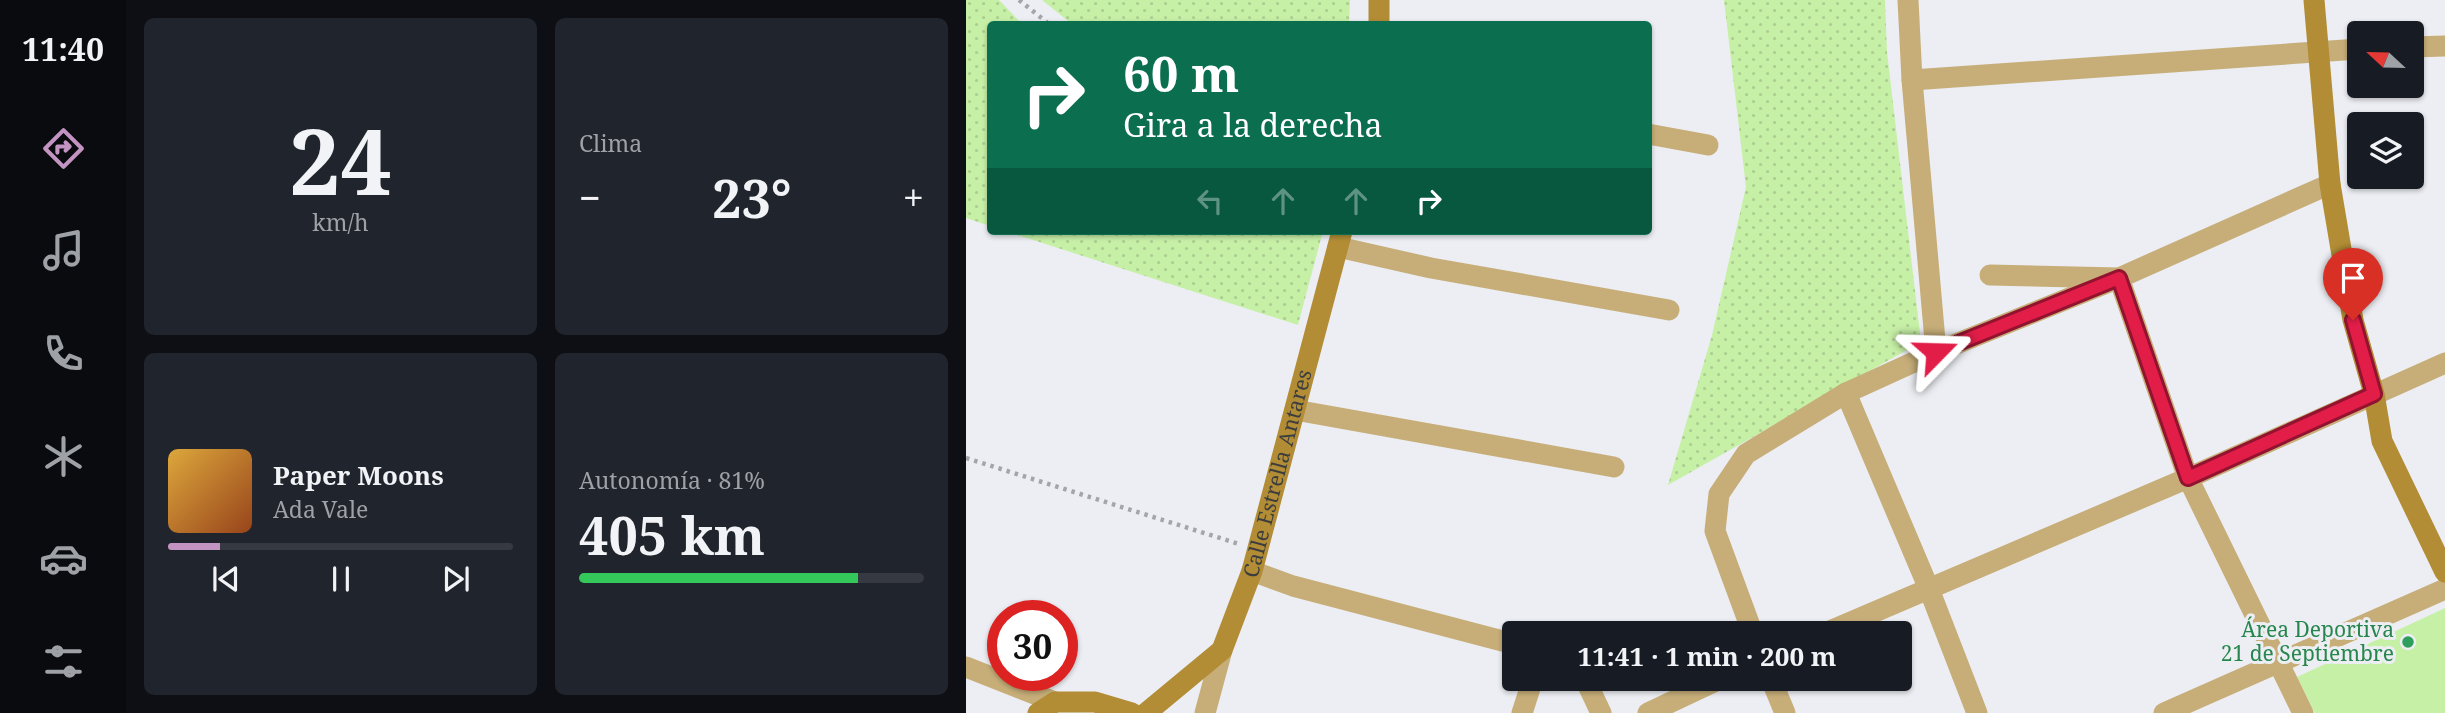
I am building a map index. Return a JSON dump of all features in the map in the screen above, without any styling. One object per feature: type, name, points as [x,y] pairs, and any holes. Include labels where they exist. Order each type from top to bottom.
[{"type":"street","points":[[1379,0],[1379,21]]},
{"type":"street","points":[[1908,0],[1912,80],[1936,352]]},
{"type":"street","points":[[2314,0],[2330,184],[2353,320],[2374,394],[2382,441],[2445,572]]},
{"type":"street","points":[[2424,47],[2445,46]]},
{"type":"street","points":[[1912,80],[2347,50]]},
{"type":"street","points":[[1652,135],[1708,145]]},
{"type":"street","points":[[1748,621],[1714,531],[1719,494],[1746,454],[1846,393],[1936,352],[2119,278],[2330,184]]},
{"type":"street","points":[[1340,239],[1432,268],[1669,310]]},
{"type":"street","name":"Calle Estrella Antares","points":[[1205,713],[1222,650],[1255,560],[1340,239]]},
{"type":"street","points":[[1990,275],[2119,278]]},
{"type":"street","points":[[2119,278],[2188,478],[2303,713]]},
{"type":"street","points":[[1854,621],[2188,478],[2445,363]]},
{"type":"street","points":[[1846,393],[1929,589],[1977,713]]},
{"type":"street","points":[[1294,410],[1614,467]]},
{"type":"street","points":[[1255,560],[1293,586],[1502,641]]},
{"type":"street","points":[[2164,713],[2445,589]]},
{"type":"street","points":[[1146,713],[1222,650]]},
{"type":"street","points":[[966,667],[1047,708],[1095,702],[1132,713]]},
{"type":"street","points":[[1522,713],[1529,691]]},
{"type":"street","points":[[1591,691],[1601,713]]},
{"type":"street","points":[[1648,713],[1695,691]]},
{"type":"street","points":[[1776,691],[1785,713]]},
{"type":"path","points":[[1018,0],[1045,21]]},
{"type":"path","points":[[966,458],[1255,560]]},
{"type":"green space","points":[[966,0],[999,0],[1019,21],[987,21],[987,225],[966,218]]},
{"type":"green space","points":[[1042,0],[1350,0],[1349,21],[1068,21]]},
{"type":"green space","points":[[1724,0],[1885,0],[1887,52],[1921,342],[1668,485],[1712,335],[1746,187]]},
{"type":"green space","points":[[1017,235],[1322,235],[1298,325]]},
{"type":"green space","name":"Área Deportiva 21 de Septiembre","points":[[2445,608],[2445,713],[2315,713],[2297,677]]},
{"type":"place","name":"Área Deportiva 21 de Septiembre","points":[[2408,642]]},
{"type":"route","points":[[1936,352],[2119,278],[2188,478],[2374,394],[2353,320]]}]
